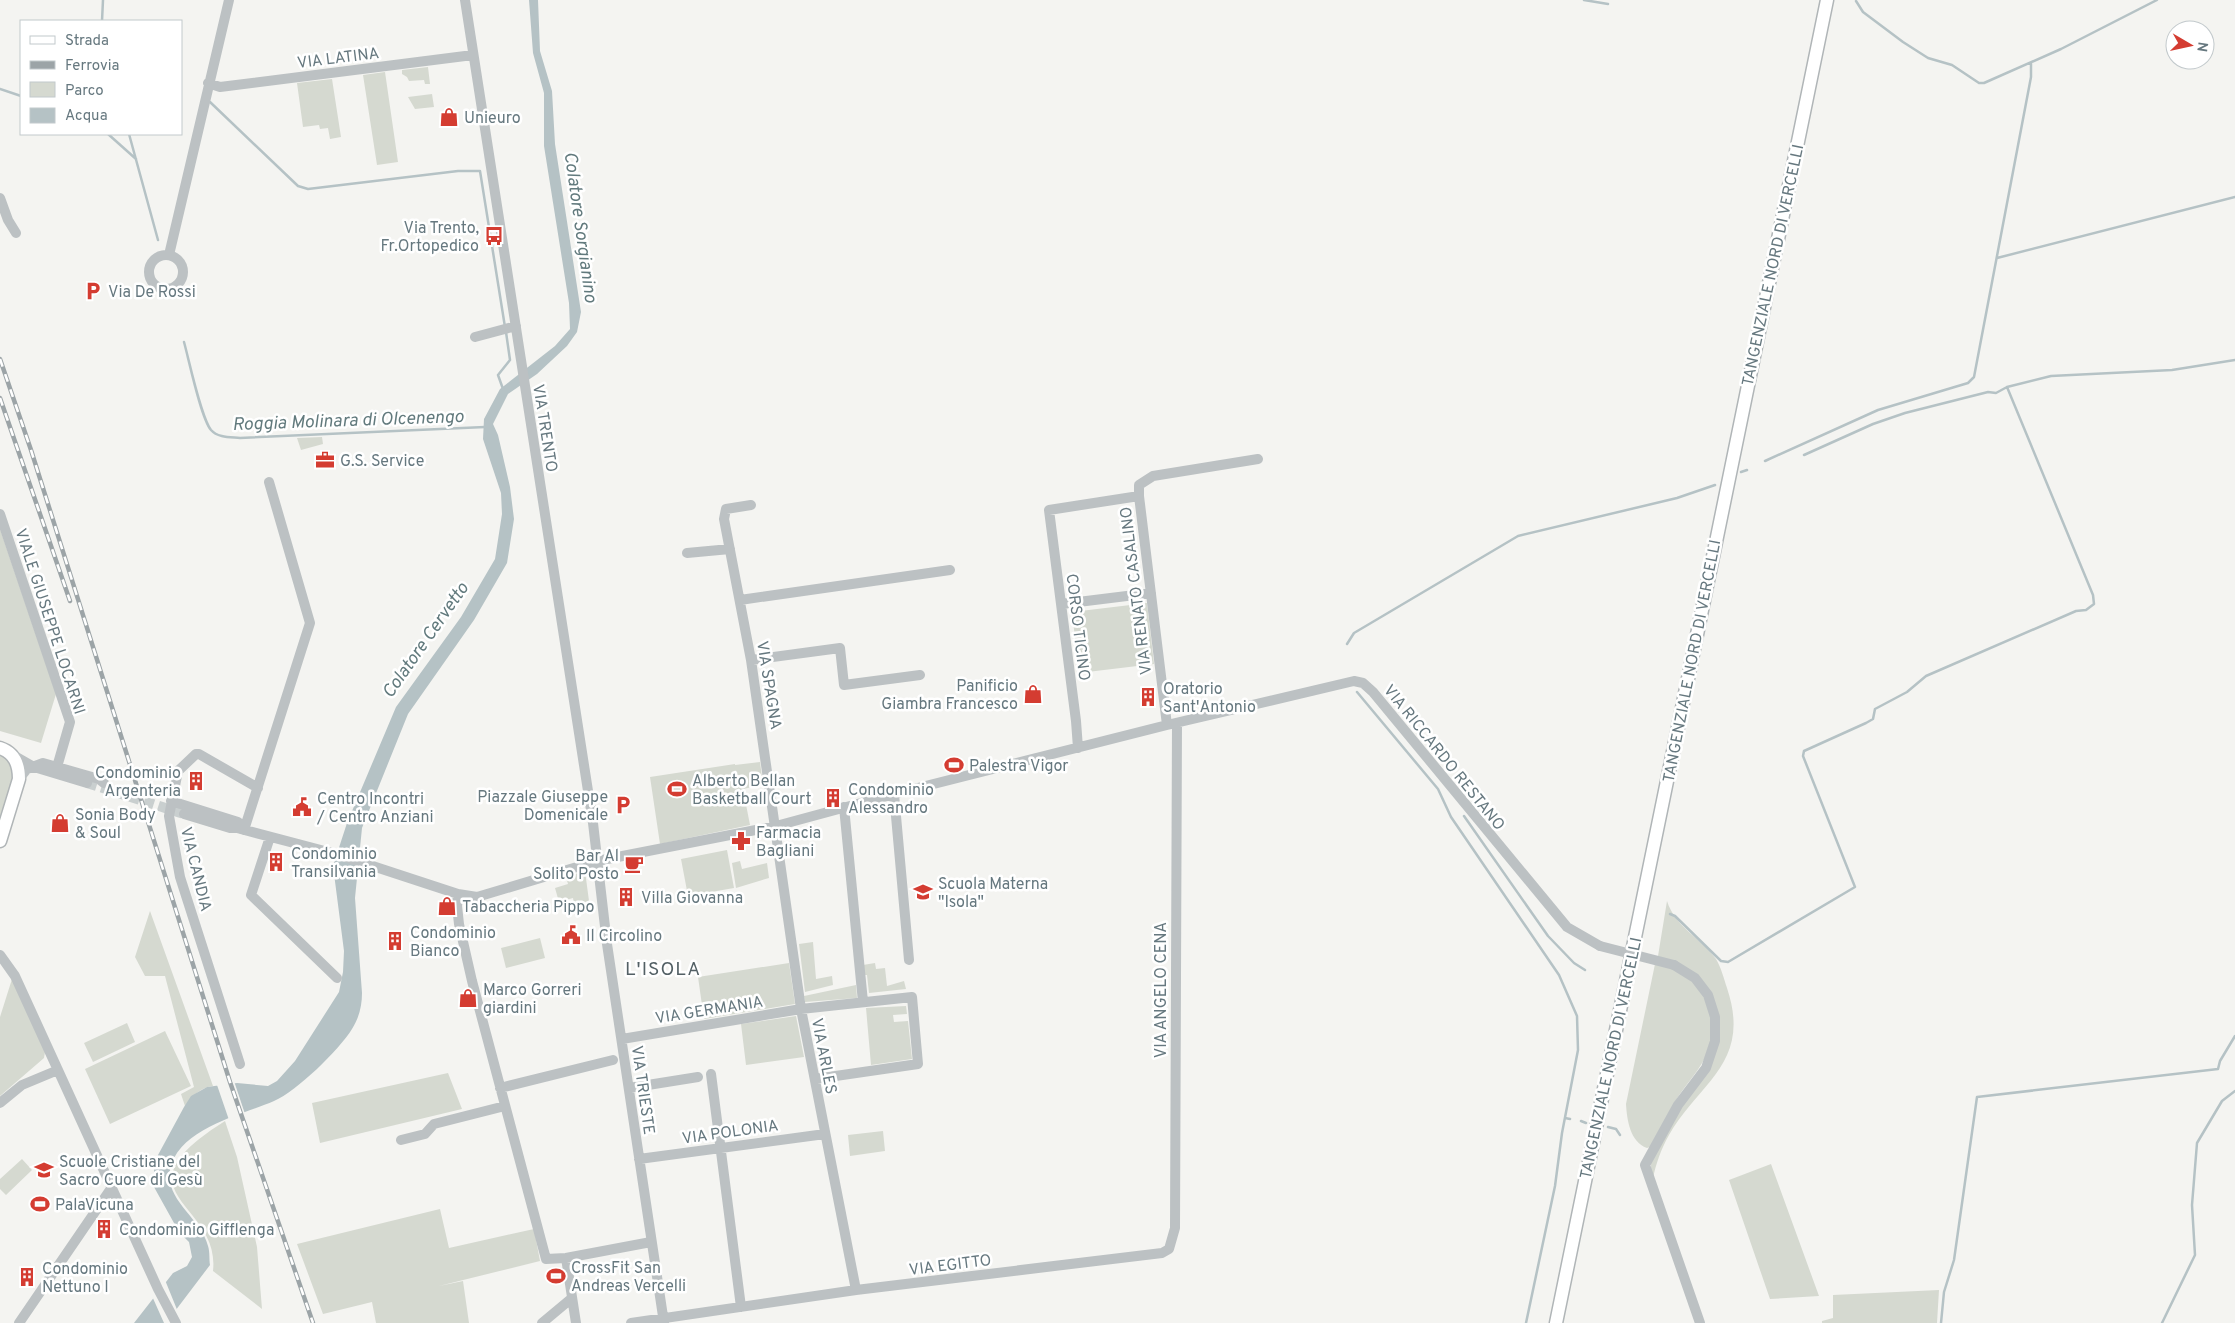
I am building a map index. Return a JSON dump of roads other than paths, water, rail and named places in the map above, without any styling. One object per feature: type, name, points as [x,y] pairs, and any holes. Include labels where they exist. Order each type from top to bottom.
[{"type":"main road","name":"TANGENZIALE NORD DI VERCELLI","points":[[1556,1323],[1827,0]]},
{"type":"main road","points":[[0,748],[9,751],[13,755],[19,770],[19,780],[0,841]]},
{"type":"street","points":[[168,255],[206,103],[208,83],[229,0]]},
{"type":"street","name":"VIA TRENTO","points":[[465,0],[508,328],[521,362],[593,822],[597,861]]},
{"type":"street","name":"VIA LATINA","points":[[208,83],[220,87],[473,56]]},
{"type":"street","points":[[0,198],[8,220],[16,233]]},
{"type":"street","points":[[475,338],[508,328]]},
{"type":"street","name":"VIA RENATO CASALINO","points":[[1172,724],[1150,592],[1139,485],[1154,476],[1258,459]]},
{"type":"street","points":[[243,829],[258,788],[310,623],[269,482]]},
{"type":"street","name":"CORSO TICINO","points":[[1078,748],[1062,604],[1049,510],[1139,496]]},
{"type":"street","name":"VIA SPAGNA","points":[[751,505],[726,509],[724,519],[751,660],[776,826]]},
{"type":"street","name":"VIALE GIUSEPPE LOCARNI","points":[[0,514],[70,722],[57,767]]},
{"type":"street","points":[[687,553],[730,549]]},
{"type":"street","points":[[740,600],[950,570]]},
{"type":"street","points":[[1062,604],[1150,592]]},
{"type":"street","points":[[751,660],[840,648],[844,684],[920,675]]},
{"type":"street","name":"VIA RICCARDO RESTANO","points":[[184,814],[230,828],[243,829],[336,854],[458,894],[477,897],[597,861],[776,826],[894,794],[1172,724],[1354,681],[1363,683],[1373,692],[1567,927],[1600,946],[1674,965],[1695,978],[1708,995],[1715,1017],[1715,1041],[1706,1068],[1678,1105],[1645,1165],[1700,1323]]},
{"type":"street","name":"VIA ANGELO CENA","points":[[1162,1253],[1169,1249],[1175,1228],[1172,724]]},
{"type":"street","name":"VIA CANDIA","points":[[240,1064],[180,878],[169,816],[178,771],[199,754],[258,788]]},
{"type":"street","points":[[13,755],[34,767],[87,783]]},
{"type":"street","points":[[19,780],[27,769],[43,763],[99,779],[104,784]]},
{"type":"street","points":[[894,794],[909,960]]},
{"type":"street","name":"VIA RICCARDO RESTANO","points":[[172,801],[223,816],[238,822],[243,829]]},
{"type":"street","points":[[844,807],[863,1002]]},
{"type":"street","name":"VIA ARLES","points":[[776,826],[801,1009],[856,1290]]},
{"type":"street","points":[[270,837],[251,895],[337,978]]},
{"type":"street","name":"VIA TRIESTE","points":[[597,861],[664,1321]]},
{"type":"street","points":[[458,894],[459,924],[543,1254],[546,1259],[566,1258],[651,1242]]},
{"type":"street","points":[[0,955],[15,976],[158,1289],[175,1322]]},
{"type":"street","name":"VIA GERMANIA","points":[[622,1039],[801,1009],[912,997],[918,1064],[815,1079]]},
{"type":"street","points":[[500,1088],[613,1060]]},
{"type":"street","points":[[0,1103],[22,1085],[58,1070]]},
{"type":"street","points":[[711,1074],[742,1307]]},
{"type":"street","points":[[629,1088],[698,1076]]},
{"type":"street","points":[[401,1140],[424,1134],[434,1124],[505,1106]]},
{"type":"street","name":"VIA POLONIA","points":[[639,1159],[825,1134]]},
{"type":"street","points":[[19,1323],[112,1187]]},
{"type":"street","name":"VIA EGITTO","points":[[631,1323],[664,1321],[856,1290],[1162,1253]]},
{"type":"street","points":[[566,1258],[576,1323]]},
{"type":"street","points":[[542,1323],[572,1298]]},
{"type":"water","points":[[529,0],[538,0],[540,51],[552,91],[555,144],[581,312],[577,332],[567,346],[537,374],[508,394],[493,424],[498,435],[510,487],[514,519],[507,563],[474,620],[408,714],[362,828],[355,898],[362,993],[357,1021],[338,1048],[294,1088],[274,1101],[229,1118],[198,1133],[185,1143],[175,1156],[170,1170],[170,1181],[173,1191],[204,1236],[209,1248],[210,1265],[166,1323],[134,1323],[173,1273],[187,1266],[192,1257],[189,1242],[179,1232],[154,1187],[154,1169],[158,1155],[184,1107],[191,1096],[207,1087],[237,1083],[268,1086],[277,1081],[295,1061],[339,992],[343,972],[344,951],[333,866],[347,823],[396,707],[461,617],[495,559],[502,514],[501,493],[483,439],[484,419],[500,389],[555,346],[570,329],[569,303],[544,146],[544,93],[533,53]]},
{"type":"waterway","name":"Roggia Molinara di Olcenengo","points":[[102,20],[103,0]]},
{"type":"waterway","points":[[1584,0],[1608,4]]},
{"type":"waterway","points":[[1856,1],[1863,12],[1903,42],[1928,58],[1952,65],[1979,83],[1984,83],[2061,49],[2157,0]]},
{"type":"waterway","points":[[1765,461],[1878,410],[1968,383],[1974,377],[2031,77],[2031,63]]},
{"type":"waterway","points":[[0,89],[20,96]]},
{"type":"waterway","points":[[210,102],[298,186],[308,189],[458,171],[480,171],[505,327]]},
{"type":"waterway","points":[[109,135],[136,159]]},
{"type":"waterway","name":"Roggia Molinara di Olcenengo","points":[[129,135],[158,240]]},
{"type":"waterway","points":[[1997,258],[2235,197]]},
{"type":"waterway","points":[[503,389],[498,375],[510,360],[506,332]]},
{"type":"waterway","name":"Roggia Molinara di Olcenengo","points":[[184,342],[203,414],[211,430],[221,436],[240,438],[485,427]]},
{"type":"waterway","points":[[1804,455],[1873,424],[1905,413],[1988,392],[1996,393],[2007,387],[2051,376],[2172,370],[2235,360]]},
{"type":"waterway","points":[[1670,914],[1675,916],[1721,961],[1728,962],[1855,887],[1803,756],[1804,751],[1873,719],[1875,709],[1907,692],[1926,676],[2076,611],[2086,610],[2094,604],[2093,595],[2007,387]]},
{"type":"waterway","points":[[1741,472],[1747,470]]},
{"type":"waterway","points":[[1347,644],[1354,633],[1518,536],[1677,498],[1715,485]]},
{"type":"waterway","points":[[1357,692],[1438,789],[1451,817],[1559,975],[1577,1016],[1578,1050],[1562,1133],[1555,1186],[1526,1323]]},
{"type":"waterway","points":[[1464,816],[1548,936],[1574,963],[1585,970]]},
{"type":"waterway","points":[[1941,1323],[1944,1292],[1954,1260],[1977,1097],[2218,1069],[2220,1061],[2235,1036]]},
{"type":"waterway","points":[[2162,1323],[2195,1255],[2192,1205],[2197,1143],[2222,1101],[2235,1091]]},
{"type":"waterway","points":[[1565,1118],[1570,1119]]},
{"type":"waterway","points":[[1581,1121],[1586,1123]]},
{"type":"waterway","points":[[1608,1127],[1616,1129],[1620,1135]]},
{"type":"tunnel","points":[[87,783],[184,814]]},
{"type":"railway","points":[[0,359],[31,450],[230,1082],[313,1323]]},
{"type":"railway","points":[[0,398],[70,601]]},
{"type":"place","name":"Unieuro","points":[[449,117]]},
{"type":"place","name":"Via Trento, Fr.Ortopedico","points":[[494,236]]},
{"type":"place","name":"Via De Rossi","points":[[93,291]]},
{"type":"place","name":"G.S. Service","points":[[325,460]]},
{"type":"place","name":"Panificio Giambra Francesco","points":[[1033,694]]},
{"type":"place","name":"Oratorio Sant'Antonio","points":[[1148,697]]},
{"type":"place","name":"Palestra Vigor","points":[[954,765]]},
{"type":"place","name":"Condominio Argenteria","points":[[196,781]]},
{"type":"place","name":"Alberto Bellan Basketball Court","points":[[677,789]]},
{"type":"place","name":"Condominio Alessandro","points":[[833,798]]},
{"type":"place","name":"Piazzale Giuseppe Domenicale","points":[[623,805]]},
{"type":"place","name":"Centro Incontri / Centro Anziani","points":[[302,807]]},
{"type":"place","name":"Sonia Body & Soul","points":[[60,823]]},
{"type":"place","name":"Farmacia Bagliani","points":[[741,841]]},
{"type":"place","name":"Condominio Transilvania","points":[[276,862]]},
{"type":"place","name":"Bar Al Solito Posto","points":[[634,864]]},
{"type":"place","name":"Scuola Materna \"Isola\"","points":[[923,892]]},
{"type":"place","name":"Villa Giovanna","points":[[626,897]]},
{"type":"place","name":"Tabaccheria Pippo","points":[[447,906]]},
{"type":"place","name":"Il Circolino","points":[[571,935]]},
{"type":"place","name":"Condominio Bianco","points":[[395,941]]},
{"type":"place","name":"Marco Gorreri giardini","points":[[468,998]]},
{"type":"place","name":"Scuole Cristiane del Sacro Cuore di Gesù","points":[[44,1170]]},
{"type":"place","name":"PalaVicuna","points":[[40,1204]]},
{"type":"place","name":"Condominio Gifflenga","points":[[104,1229]]},
{"type":"place","name":"CrossFit San Andreas Vercelli","points":[[556,1276]]},
{"type":"place","name":"Condominio Nettuno I","points":[[27,1277]]},
{"type":"district","name":"L'ISOLA","points":[[663,968]]},
{"type":"water label","name":"Colatore Sorgianino","points":[[581,227]]},
{"type":"water label","name":"Colatore Cervetto","points":[[425,640]]}]
